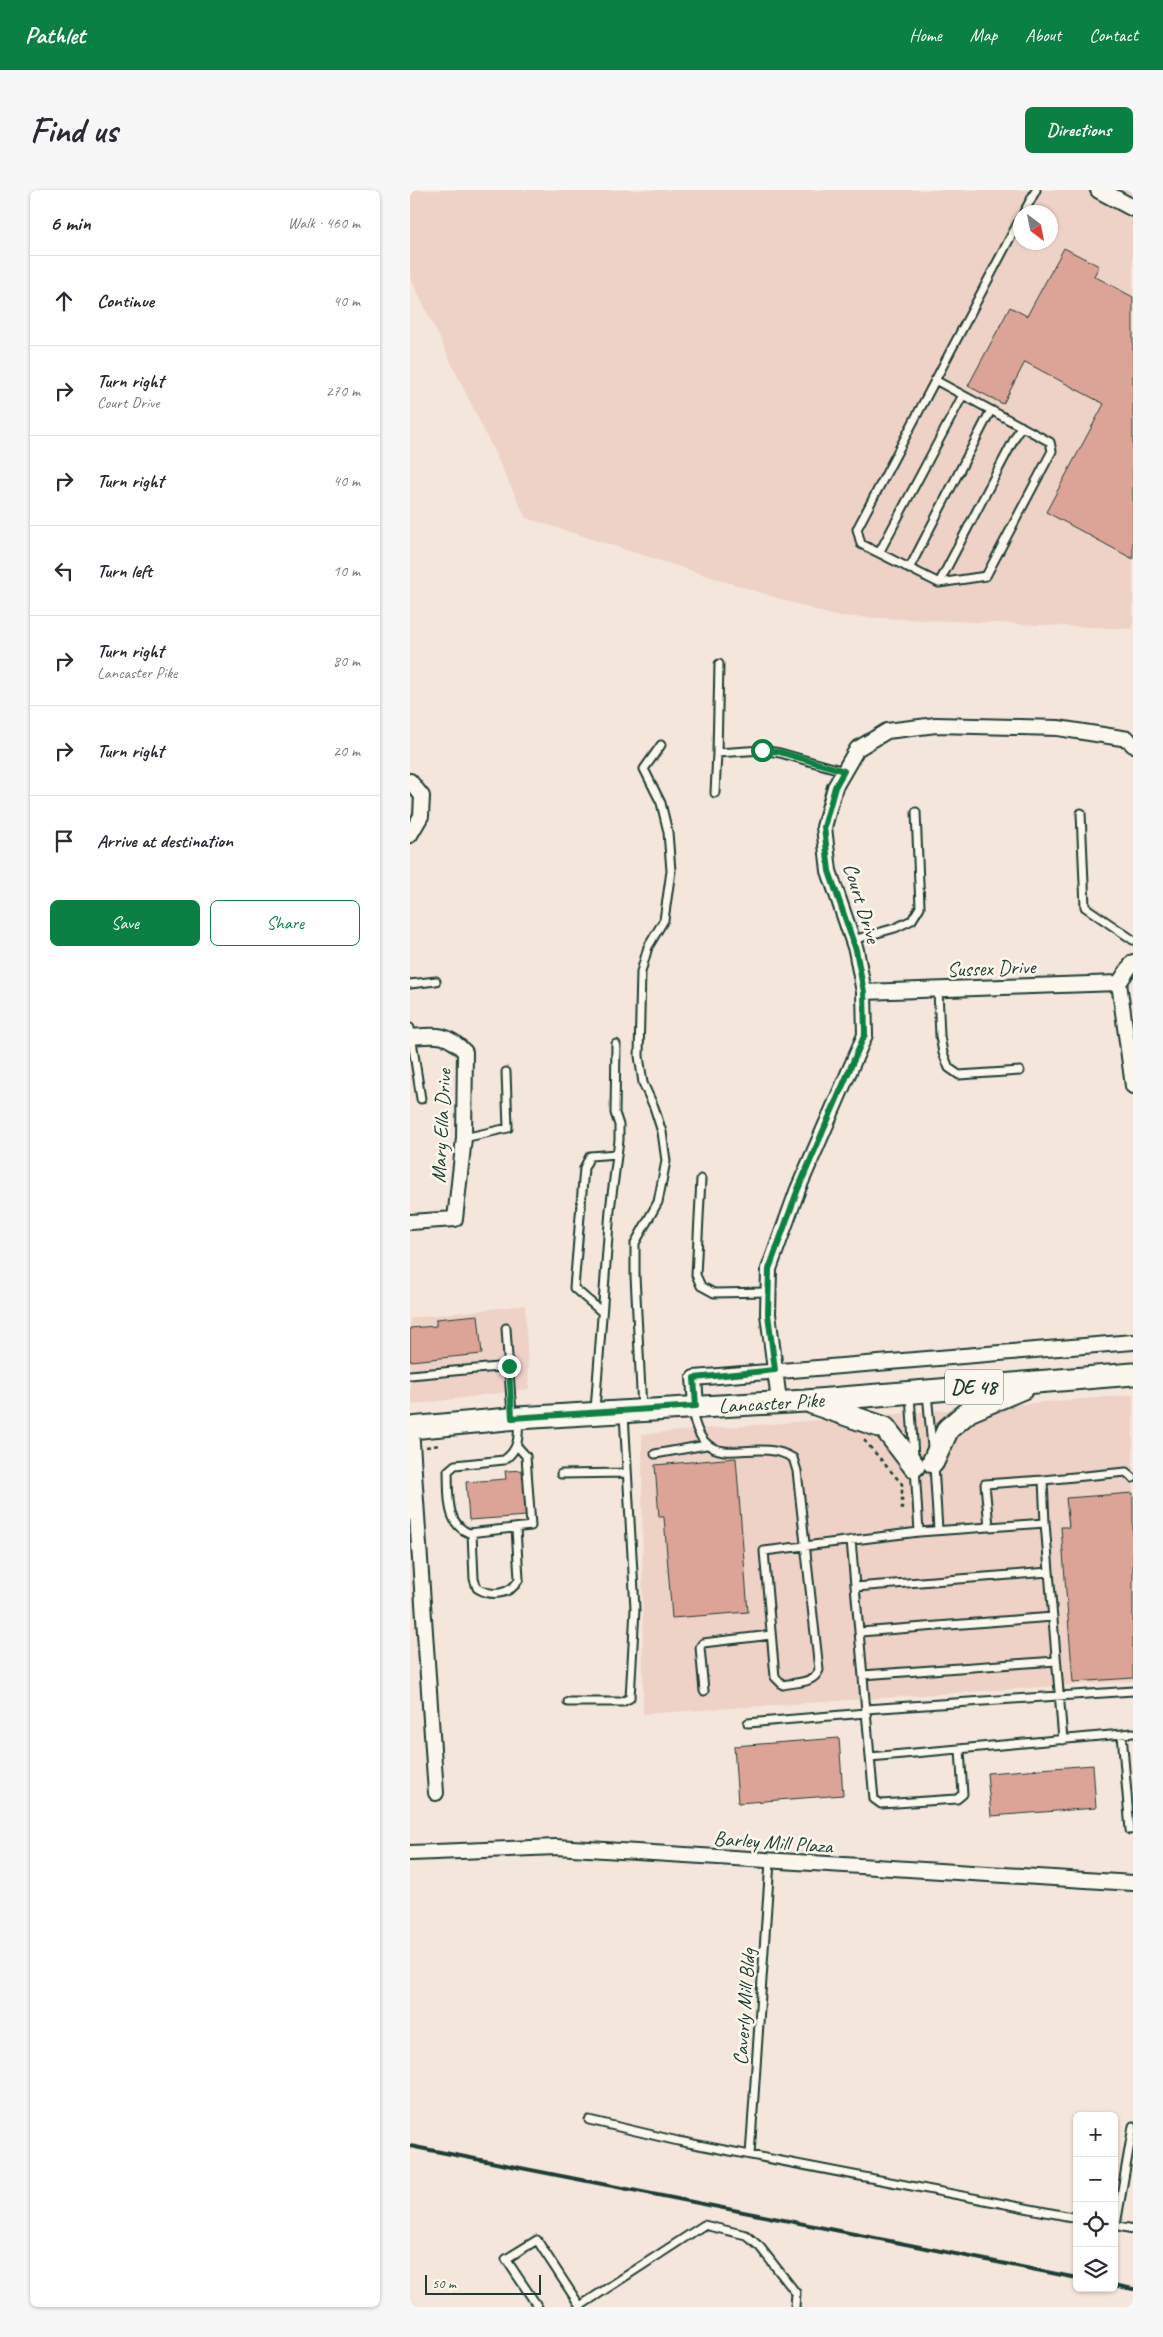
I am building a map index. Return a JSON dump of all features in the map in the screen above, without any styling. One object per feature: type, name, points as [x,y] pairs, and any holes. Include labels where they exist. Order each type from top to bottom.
[{"type":"main road","name":"Lancaster Pike","points":[[410,1428],[515,1418],[919,1392],[1133,1374]]},
{"type":"main road","points":[[805,1400],[885,1428],[924,1464],[948,1429],[969,1411],[1039,1382]]},
{"type":"street","points":[[1099,190],[1133,208]]},
{"type":"street","name":"Court Drive","points":[[779,1401],[768,1314],[769,1269],[798,1189],[865,1034],[864,992],[852,940],[829,871],[824,827],[835,787],[857,749],[887,731],[936,725],[1058,728],[1128,739],[1133,745]]},
{"type":"street","points":[[410,781],[422,796],[421,816],[410,835]]},
{"type":"street","points":[[1133,962],[1119,983],[1130,1046],[1133,1086]]},
{"type":"street","name":"Sussex Drive","points":[[864,992],[1119,983]]},
{"type":"street","name":"Mary Ella Drive","points":[[410,1034],[453,1039],[465,1052],[464,1138],[455,1218],[410,1222]]},
{"type":"street","points":[[693,1407],[694,1378],[1133,1342]]},
{"type":"street","points":[[410,1428],[436,1793]]},
{"type":"street","name":"Barley Mill Plaza","points":[[410,1853],[556,1847],[770,1862],[1133,1883]]},
{"type":"lane","points":[[1028,205],[1036,190]]},
{"type":"lane","points":[[935,380],[1050,442],[1052,450],[986,576],[939,583],[861,544],[857,529],[935,380],[1013,233]]},
{"type":"lane","points":[[879,553],[963,395]]},
{"type":"lane","points":[[909,569],[991,410]]},
{"type":"lane","points":[[939,583],[1021,426]]},
{"type":"lane","points":[[715,793],[719,664]]},
{"type":"lane","points":[[568,1702],[622,1702],[630,1698],[634,1609],[627,1473],[633,1410],[636,1243],[658,1202],[666,1161],[662,1132],[654,1107],[643,1083],[640,1056],[641,972],[648,947],[664,920],[671,871],[668,832],[661,803],[644,769],[661,746]]},
{"type":"lane","points":[[717,753],[762,750],[780,752],[844,771]]},
{"type":"lane","points":[[852,940],[896,928],[912,920],[920,907],[916,812]]},
{"type":"lane","points":[[1081,813],[1085,907],[1133,940]]},
{"type":"lane","points":[[410,984],[436,980]]},
{"type":"lane","points":[[938,990],[940,1036],[949,1068],[959,1075],[1020,1071]]},
{"type":"lane","points":[[410,1034],[421,1099]]},
{"type":"lane","points":[[594,1413],[610,1210],[619,1140],[619,1125],[615,1113],[616,1044]]},
{"type":"lane","points":[[464,1138],[508,1128],[506,1072]]},
{"type":"lane","points":[[602,1312],[574,1288],[584,1168],[590,1156],[617,1154]]},
{"type":"lane","points":[[700,1179],[696,1274],[701,1286],[714,1293],[768,1292]]},
{"type":"lane","points":[[506,1328],[517,1446],[511,1455],[504,1460],[455,1465],[448,1471],[453,1522],[460,1530],[472,1533],[531,1526],[526,1456],[517,1446]]},
{"type":"lane","points":[[410,1375],[509,1366]]},
{"type":"lane","points":[[919,1392],[924,1464],[938,1530]]},
{"type":"lane","points":[[919,1392],[924,1464],[919,1532]]},
{"type":"lane","points":[[693,1407],[694,1425],[706,1445]]},
{"type":"lane","points":[[655,1454],[706,1445],[718,1450],[765,1450],[785,1453],[793,1458],[797,1471],[806,1546],[818,1670],[816,1677],[810,1680],[783,1685],[775,1677],[764,1551],[806,1546],[851,1540],[938,1530],[1045,1523]]},
{"type":"lane","points":[[989,1526],[985,1484],[1126,1472],[1133,1478]]},
{"type":"lane","points":[[561,1474],[627,1473]]},
{"type":"lane","points":[[1043,1480],[1063,1740]]},
{"type":"lane","points":[[472,1533],[474,1579],[477,1588],[484,1592],[500,1592],[516,1587],[520,1579],[516,1528]]},
{"type":"lane","points":[[851,1540],[874,1799],[881,1804],[957,1799],[963,1794],[960,1750]]},
{"type":"lane","points":[[855,1587],[1049,1572]]},
{"type":"lane","points":[[860,1632],[1053,1617]]},
{"type":"lane","points":[[704,1691],[700,1646],[703,1643],[771,1636]]},
{"type":"lane","points":[[863,1675],[1056,1661]]},
{"type":"lane","points":[[748,1723],[866,1711],[1133,1691]]},
{"type":"lane","points":[[870,1757],[1133,1733]]},
{"type":"lane","points":[[1122,1734],[1130,1830]]},
{"type":"lane","name":"Caverly Mill Bldg","points":[[750,2155],[770,1862]]},
{"type":"lane","points":[[589,2120],[750,2155],[1073,2217]]},
{"type":"lane","points":[[1118,2208],[1133,2126]]},
{"type":"lane","points":[[538,2307],[506,2259],[537,2240],[580,2306],[704,2225],[746,2235],[760,2247],[796,2293],[795,2307]]},
{"type":"lane","points":[[1118,2226],[1133,2229]]},
{"type":"path","points":[[859,1434],[902,1484],[902,1512]]},
{"type":"path","points":[[411,1449],[447,1444]]},
{"type":"shaded area","points":[[410,190],[1133,190],[1133,629],[834,616],[526,518],[410,277]]},
{"type":"shaded area","points":[[525,1305],[529,1389],[410,1405],[410,1318]]},
{"type":"shaded area","points":[[1133,1395],[1133,1681],[643,1714],[642,1434]]},
{"type":"building","points":[[1064,248],[1099,266],[1094,276],[1133,297],[1133,559],[1046,512],[1104,404],[1025,362],[1003,404],[968,386],[1010,307],[1027,316]]},
{"type":"building","points":[[478,1315],[482,1354],[410,1361],[410,1328],[436,1326],[436,1319]]},
{"type":"building","points":[[736,1458],[748,1612],[672,1618],[664,1517],[659,1517],[655,1465]]},
{"type":"building","points":[[524,1470],[527,1516],[469,1520],[466,1482],[506,1479],[505,1471]]},
{"type":"building","points":[[1133,1493],[1133,1678],[1073,1682],[1061,1527],[1069,1527],[1066,1498]]},
{"type":"building","points":[[839,1738],[843,1795],[738,1803],[734,1746]]},
{"type":"building","points":[[1093,1765],[1096,1808],[991,1816],[987,1773]]},
{"type":"railway","points":[[410,2146],[1073,2277]]},
{"type":"railway","points":[[1118,2286],[1133,2289]]},
{"type":"route","points":[[509,1366],[512,1418],[696,1406],[694,1378],[775,1370],[768,1314],[769,1269],[798,1189],[865,1034],[864,992],[856,950],[829,871],[824,827],[835,787],[844,771],[780,752],[762,750]]}]
